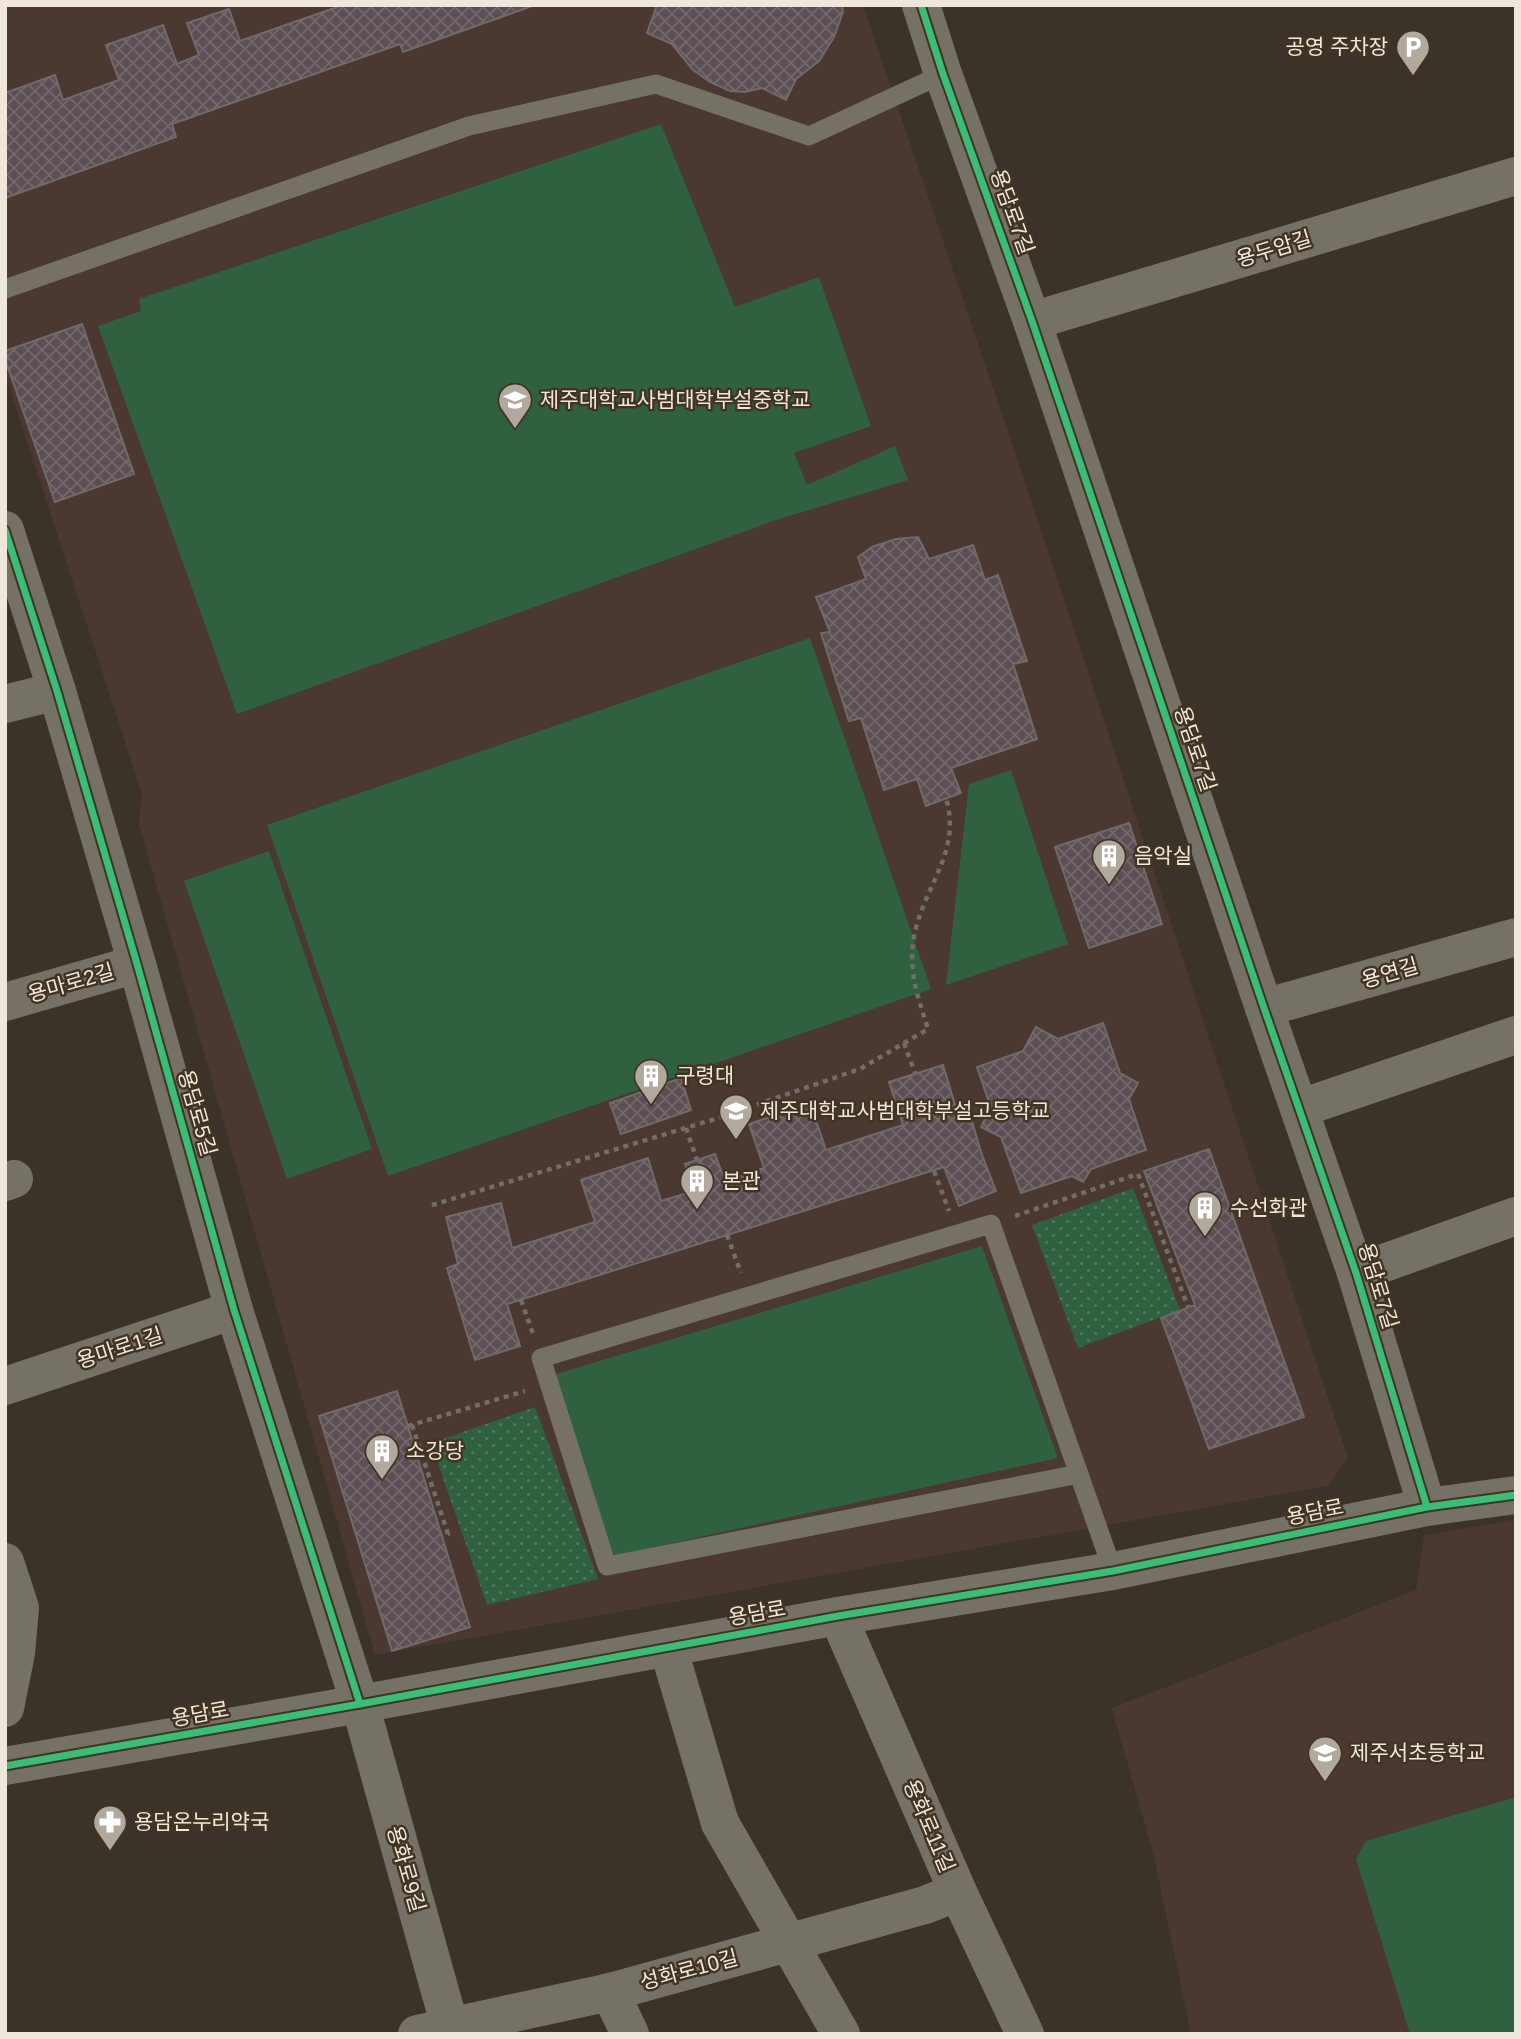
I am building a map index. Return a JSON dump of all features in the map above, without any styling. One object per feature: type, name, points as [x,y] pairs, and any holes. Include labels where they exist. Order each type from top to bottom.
[{"type":"street","name":"용담로7길","points":[[921,5],[943,75],[1032,321],[1356,1273],[1426,1507]]},
{"type":"street","name":"용두암길","points":[[1032,321],[1516,177]]},
{"type":"street","name":"용담로5길","points":[[5,530],[57,691],[234,1310],[360,1704]]},
{"type":"street","points":[[5,704],[57,691]]},
{"type":"street","name":"용연길","points":[[1264,1009],[1516,937]]},
{"type":"street","name":"용마로2길","points":[[5,1002],[137,964]]},
{"type":"street","points":[[1300,1108],[1516,1035]]},
{"type":"street","points":[[1356,1273],[1516,1216]]},
{"type":"street","name":"용마로1길","points":[[5,1386],[234,1310]]},
{"type":"street","name":"용담로","points":[[5,1766],[838,1616],[1113,1571],[1426,1507],[1516,1495]]},
{"type":"street","points":[[5,1562],[20,1608],[16,1653],[5,1708]]},
{"type":"street","name":"용화로11길","points":[[838,1616],[958,1892],[1025,2034]]},
{"type":"street","points":[[668,1647],[720,1822],[841,2034]]},
{"type":"street","name":"용화로9길","points":[[360,1704],[440,2031]]},
{"type":"street","name":"성화로10길","points":[[440,2031],[610,1992],[925,1905],[958,1892]]},
{"type":"street","points":[[610,1992],[630,2034]]},
{"type":"lane","points":[[5,289],[469,126],[656,84],[809,136],[943,75]]},
{"type":"lane","points":[[1079,1474],[607,1566],[541,1358],[991,1224],[1079,1474],[1113,1571]]},
{"type":"path","points":[[432,1205],[686,1128],[860,1069],[928,1029],[911,974],[916,929],[951,835],[946,798]]},
{"type":"path","points":[[904,1043],[915,1073]]},
{"type":"path","points":[[686,1128],[697,1160]]},
{"type":"path","points":[[934,1171],[958,1235]]},
{"type":"path","points":[[991,1224],[1138,1174],[1188,1307]]},
{"type":"path","points":[[727,1235],[750,1296]]},
{"type":"path","points":[[522,1300],[541,1358]]},
{"type":"path","points":[[442,1536],[448,1534],[410,1426],[549,1383]]},
{"type":"shaded area","name":"제주대학교사범대학부설고등학교","points":[[5,5],[863,5],[1026,485],[1348,1458],[1327,1486],[375,1655],[139,824],[142,794],[5,374]]},
{"type":"shaded area","name":"제주서초등학교","points":[[1516,1519],[1516,2034],[1191,2034],[1154,1857],[1112,1708],[1416,1590],[1424,1536]]},
{"type":"green space","points":[[661,124],[735,307],[819,277],[871,426],[794,453],[807,485],[895,446],[908,480],[779,519],[237,714],[98,326],[141,311],[139,299]]},
{"type":"green space","points":[[810,638],[931,989],[388,1176],[267,825]]},
{"type":"green space","points":[[1011,770],[1068,944],[946,985],[969,784]]},
{"type":"green space","points":[[269,851],[372,1149],[287,1179],[184,881]]},
{"type":"green space","points":[[1133,1188],[1180,1310],[1078,1348],[1032,1225]]},
{"type":"green space","points":[[982,1246],[1058,1458],[614,1556],[553,1375]]},
{"type":"green space","points":[[535,1407],[598,1579],[487,1605],[431,1443]]},
{"type":"green space","points":[[1516,1797],[1516,2034],[1410,2034],[1356,1859],[1366,1841]]},
{"type":"building","points":[[343,5],[535,5],[403,52],[400,44],[172,124],[176,137],[5,198],[5,93],[55,75],[63,100],[119,80],[106,45],[163,25],[177,64],[199,55],[187,23],[229,9],[240,41]]},
{"type":"building","points":[[657,5],[842,5],[843,12],[834,37],[819,61],[796,79],[786,100],[762,88],[745,92],[730,91],[693,70],[672,44],[647,33]]},
{"type":"building","points":[[82,324],[134,474],[55,502],[5,359],[5,351]]},
{"type":"building","points":[[918,537],[929,559],[973,545],[985,580],[998,575],[1027,661],[1013,664],[1037,739],[951,768],[961,793],[926,806],[917,779],[884,790],[861,718],[849,721],[821,633],[830,632],[816,597],[866,579],[858,557],[872,547],[896,539]]},
{"type":"building","name":"음악실","points":[[1129,823],[1162,924],[1089,948],[1055,847]]},
{"type":"building","points":[[1103,1023],[1120,1073],[1138,1083],[1129,1099],[1146,1150],[1091,1169],[1083,1182],[1072,1176],[1021,1193],[1001,1137],[981,1127],[991,1108],[977,1067],[1023,1051],[1036,1027],[1058,1039]]},
{"type":"building","name":"본관","points":[[943,1065],[956,1108],[967,1105],[996,1191],[959,1206],[944,1167],[507,1304],[520,1346],[475,1360],[447,1268],[458,1264],[446,1217],[501,1203],[512,1248],[595,1222],[581,1180],[648,1158],[661,1201],[694,1191],[685,1164],[715,1154],[725,1181],[764,1168],[749,1124],[810,1103],[826,1150],[903,1125],[889,1082]]},
{"type":"building","name":"구령대","points":[[681,1078],[691,1110],[621,1134],[610,1103]]},
{"type":"building","name":"수선화관","points":[[1209,1149],[1304,1417],[1209,1449],[1161,1318],[1195,1305],[1144,1171]]},
{"type":"building","name":"소강당","points":[[397,1391],[470,1627],[392,1651],[319,1416]]},
{"type":"cycle path","points":[[921,5],[943,74],[1032,321],[1356,1273],[1427,1507]]},
{"type":"cycle path","points":[[5,530],[57,691],[234,1310],[360,1704]]},
{"type":"cycle path","points":[[5,1766],[838,1616],[1113,1571],[1427,1507],[1516,1495]]},
{"type":"place","name":"공영 주차장","points":[[1413,77]]},
{"type":"place","name":"제주대학교사범대학부설중학교","points":[[515,430]]},
{"type":"place","name":"음악실","points":[[1109,886]]},
{"type":"place","name":"구령대","points":[[651,1106]]},
{"type":"place","name":"제주대학교사범대학부설고등학교","points":[[736,1141]]},
{"type":"place","name":"본관","points":[[697,1211]]},
{"type":"place","name":"수선화관","points":[[1205,1238]]},
{"type":"place","name":"소강당","points":[[382,1481]]},
{"type":"place","name":"제주서초등학교","points":[[1325,1783]]},
{"type":"place","name":"용담온누리약국","points":[[110,1852]]}]
